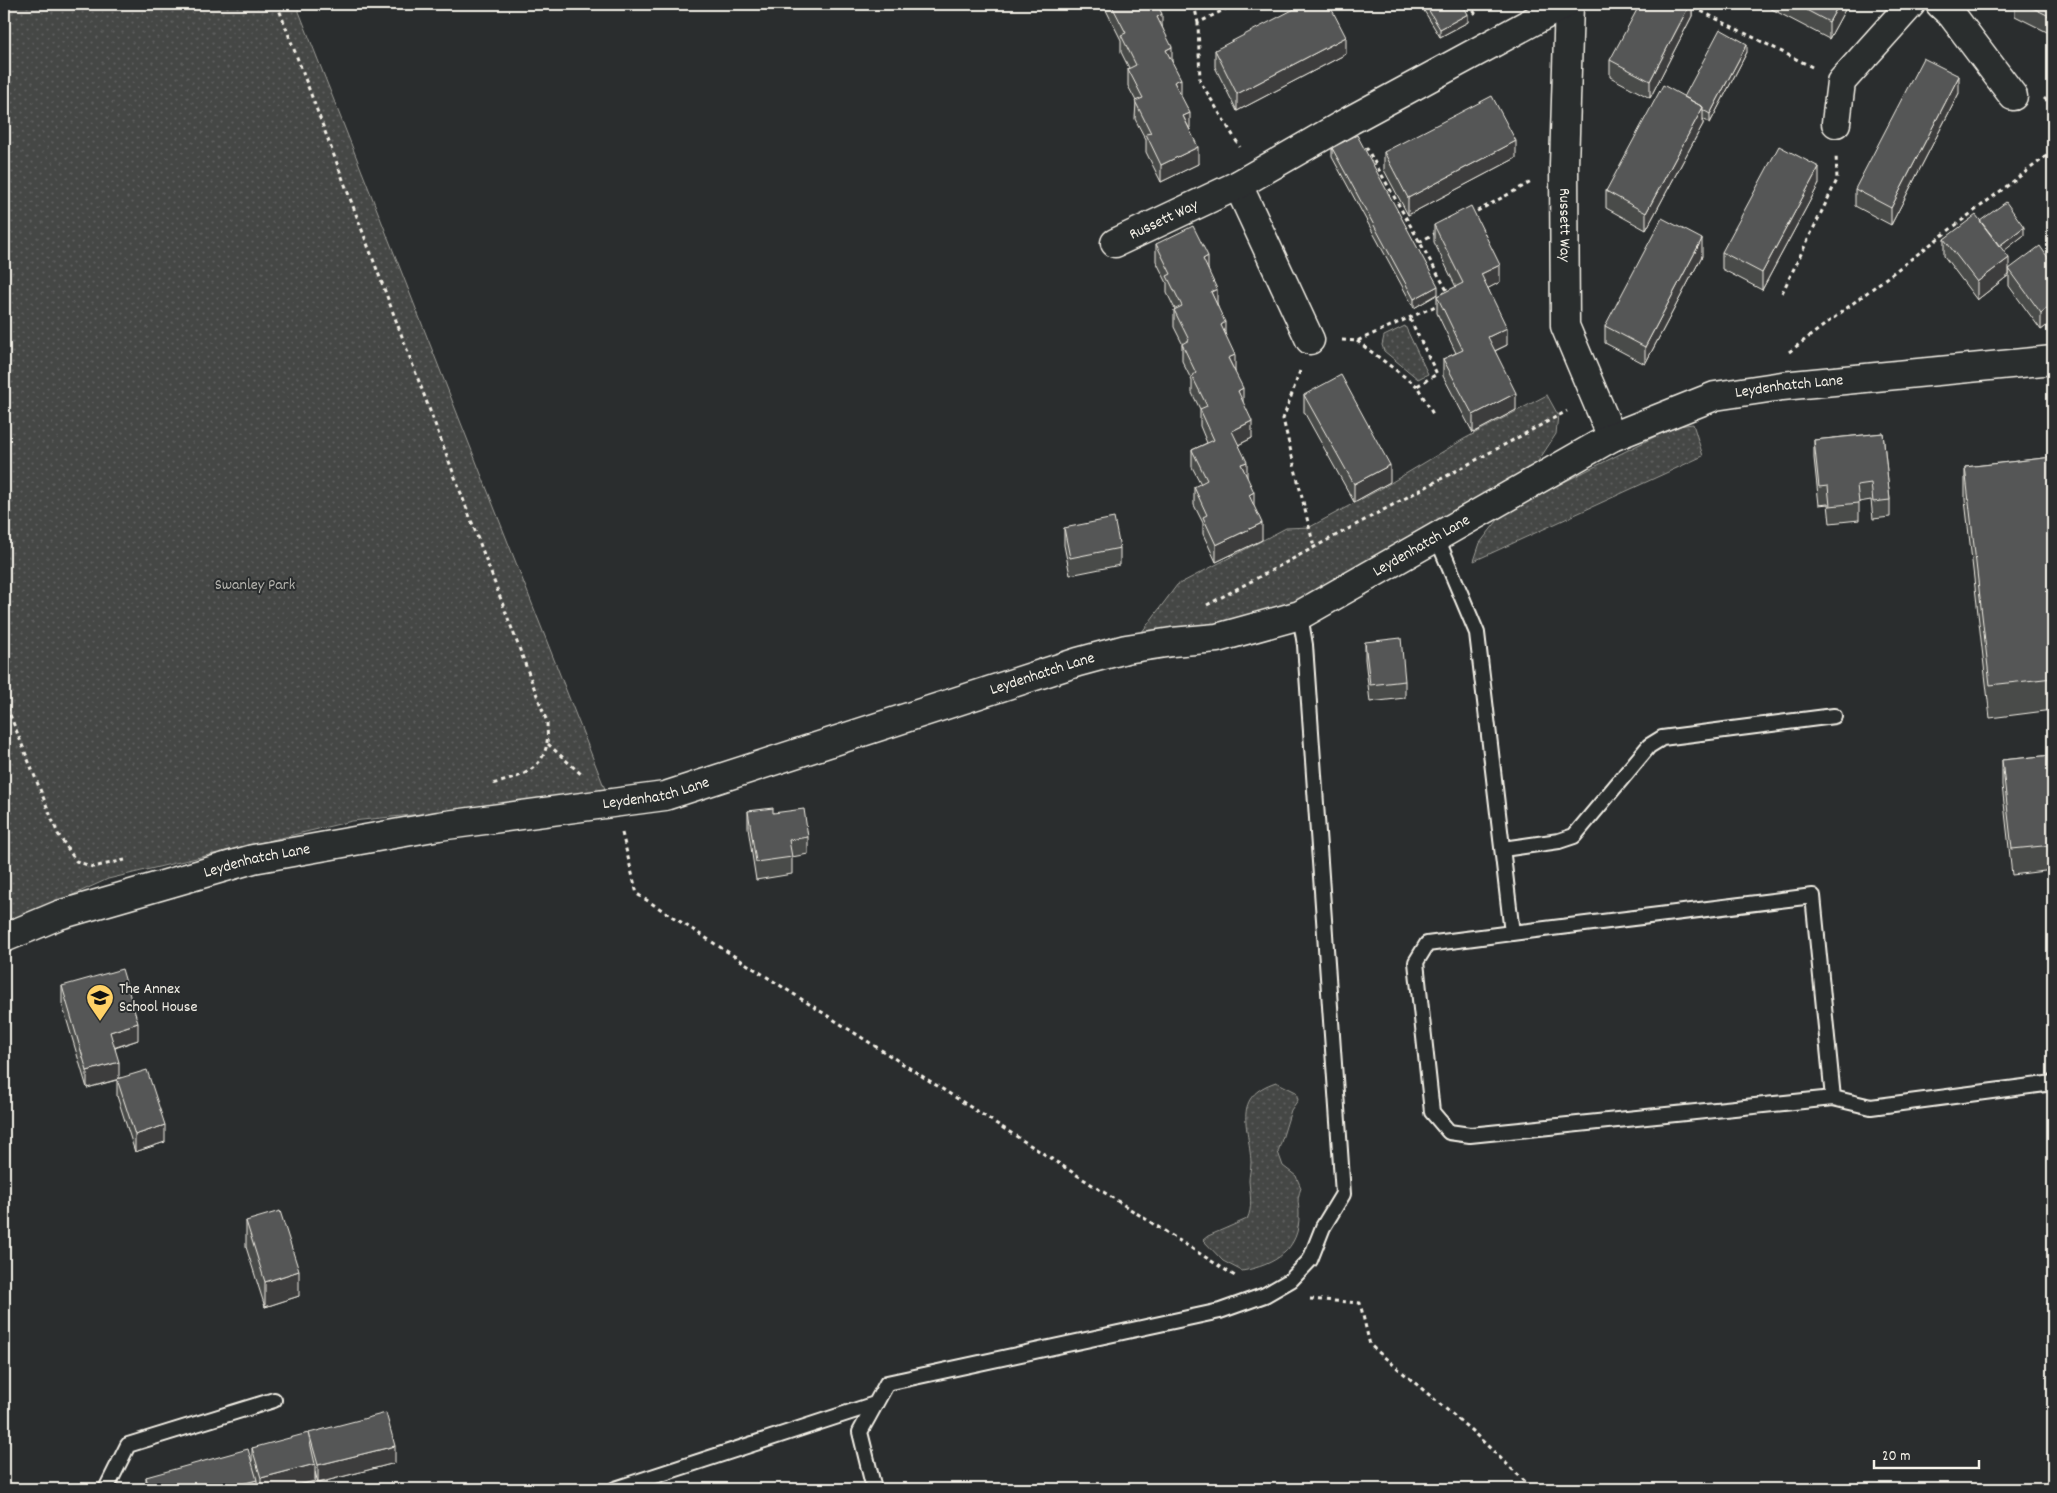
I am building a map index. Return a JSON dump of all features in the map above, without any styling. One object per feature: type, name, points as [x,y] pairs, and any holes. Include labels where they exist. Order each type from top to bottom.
[{"type":"street","name":"Russett Way","points":[[1115,243],[1247,179],[1350,120],[1565,4]]},
{"type":"street","name":"Russett Way","points":[[1569,4],[1564,165],[1565,326],[1612,437]]},
{"type":"street","points":[[1836,123],[1841,82],[1911,4]]},
{"type":"street","points":[[1940,4],[1952,15],[2013,96]]},
{"type":"street","points":[[1247,179],[1310,340]]},
{"type":"street","name":"Leydenhatch Lane","points":[[4,938],[59,915],[253,859],[439,826],[665,796],[1078,662],[1126,649],[1217,638],[1300,615],[1612,437],[1715,396],[1737,392],[2053,360]]},
{"type":"lane","points":[[1437,538],[1477,633],[1512,934]]},
{"type":"lane","points":[[874,1489],[860,1432],[887,1383],[1220,1311],[1265,1295],[1291,1280],[1310,1260],[1323,1227],[1343,1194],[1306,645],[1300,615]]},
{"type":"lane","points":[[1503,849],[1559,841],[1574,836],[1649,746],[1662,738],[1834,716]]},
{"type":"lane","points":[[1833,1098],[1813,896],[1427,944],[1416,962],[1432,1112],[1449,1132],[1470,1135],[1833,1098],[1871,1107],[2053,1083]]},
{"type":"lane","points":[[106,1489],[128,1445],[274,1400]]},
{"type":"lane","points":[[615,1489],[875,1404]]},
{"type":"path","points":[[277,4],[547,722],[548,744],[538,766],[511,780],[482,786]]},
{"type":"path","points":[[1194,4],[1198,23],[1200,81],[1247,179]]},
{"type":"path","points":[[1198,23],[1235,4]]},
{"type":"path","points":[[1687,4],[1841,82]]},
{"type":"path","points":[[1350,120],[1452,299]]},
{"type":"path","points":[[1782,293],[1837,180],[1836,123]]},
{"type":"path","points":[[1787,353],[2053,151]]},
{"type":"path","points":[[1462,220],[1564,165]]},
{"type":"path","points":[[1419,242],[1445,229]]},
{"type":"path","points":[[1314,547],[1283,419],[1310,340],[1357,341],[1444,303]]},
{"type":"path","points":[[1410,319],[1437,374],[1417,386]]},
{"type":"path","points":[[1357,341],[1417,386],[1434,416]]},
{"type":"path","points":[[1202,607],[1558,415],[1597,398]]},
{"type":"path","points":[[4,700],[58,834],[76,861],[93,867],[132,859]]},
{"type":"path","points":[[615,804],[637,894],[1265,1295],[1360,1303],[1370,1345],[1472,1431],[1533,1489]]},
{"type":"green space","name":"Swanley Park","points":[[4,4],[296,4],[605,789],[560,800],[352,821],[108,879],[4,926]]},
{"type":"green space","points":[[1405,326],[1428,374],[1418,379],[1384,351],[1382,345],[1384,336]]},
{"type":"green space","points":[[1547,395],[1558,415],[1556,434],[1535,466],[1309,596],[1250,617],[1136,640],[1177,585],[1286,528],[1310,527],[1382,488],[1464,439]]},
{"type":"green space","points":[[1693,424],[1703,456],[1474,561],[1480,543],[1504,512],[1658,435],[1678,426]]},
{"type":"green space","points":[[1276,1082],[1296,1092],[1298,1100],[1291,1110],[1278,1152],[1283,1166],[1296,1176],[1301,1188],[1298,1199],[1298,1227],[1290,1246],[1283,1254],[1265,1265],[1242,1271],[1223,1261],[1203,1240],[1247,1219],[1249,1215],[1251,1206],[1249,1181],[1251,1162],[1246,1125],[1248,1104],[1253,1096],[1262,1088]]},
{"type":"building","points":[[1111,4],[1157,4],[1162,14],[1157,17],[1172,47],[1166,50],[1181,79],[1174,82],[1190,113],[1183,116],[1198,147],[1161,165],[1146,134],[1151,133],[1135,101],[1143,98],[1128,69],[1136,65],[1121,35],[1126,33]]},
{"type":"building","points":[[1304,4],[1329,4],[1346,37],[1237,94],[1215,50]]},
{"type":"building","points":[[1425,4],[1462,4],[1468,14],[1440,29]]},
{"type":"building","points":[[1640,4],[1690,4],[1650,81],[1610,60]]},
{"type":"building","points":[[1795,4],[1839,4],[1829,22]]},
{"type":"building","points":[[2025,4],[2053,4],[2053,18]]},
{"type":"building","points":[[1720,29],[1747,44],[1710,114],[1703,110],[1703,107],[1684,97]]},
{"type":"building","points":[[1923,58],[1959,76],[1891,208],[1855,189]]},
{"type":"building","points":[[1663,85],[1703,107],[1646,213],[1606,191]]},
{"type":"building","points":[[1492,96],[1516,141],[1408,198],[1384,152]]},
{"type":"building","points":[[1357,135],[1438,286],[1414,299],[1332,148]]},
{"type":"building","points":[[1779,146],[1819,167],[1762,273],[1722,252]]},
{"type":"building","points":[[2006,202],[2024,227],[1999,246],[1980,221]]},
{"type":"building","points":[[1471,206],[1500,265],[1481,274],[1507,328],[1488,337],[1516,393],[1473,415],[1443,359],[1463,350],[1437,296],[1463,283],[1434,225]]},
{"type":"building","points":[[1976,215],[2009,258],[1977,282],[1944,239]]},
{"type":"building","points":[[1662,218],[1702,239],[1645,347],[1605,326]]},
{"type":"building","points":[[1193,226],[1208,256],[1203,259],[1217,289],[1211,292],[1225,322],[1221,325],[1235,355],[1228,358],[1243,388],[1238,391],[1252,421],[1232,431],[1247,462],[1241,464],[1254,492],[1249,495],[1262,523],[1216,545],[1203,517],[1207,515],[1194,487],[1207,480],[1192,450],[1214,440],[1200,409],[1207,406],[1192,376],[1196,373],[1182,344],[1189,340],[1174,310],[1182,306],[1167,276],[1171,274],[1156,244]]},
{"type":"building","points":[[2040,246],[2053,265],[2053,303],[2041,313],[2009,269]]},
{"type":"building","points":[[1341,375],[1390,465],[1354,484],[1304,395]]},
{"type":"building","points":[[1883,433],[1890,500],[1873,502],[1871,483],[1857,485],[1859,503],[1830,506],[1828,486],[1819,487],[1814,440]]},
{"type":"building","points":[[2053,457],[2053,678],[1990,685],[1965,467]]},
{"type":"building","points":[[1114,518],[1120,548],[1070,558],[1064,528]]},
{"type":"building","points":[[1401,638],[1405,681],[1370,685],[1365,642]]},
{"type":"building","points":[[2053,755],[2053,845],[2012,849],[2002,760]]},
{"type":"building","points":[[773,808],[773,813],[804,809],[808,837],[789,840],[792,857],[756,862],[748,811]]},
{"type":"building","name":"The Annex School House","points":[[122,969],[138,1023],[110,1032],[119,1062],[87,1071],[62,986]]},
{"type":"building","points":[[147,1070],[165,1125],[135,1135],[117,1079]]},
{"type":"building","points":[[280,1211],[299,1271],[265,1282],[246,1221]]},
{"type":"building","points":[[386,1413],[395,1446],[318,1465],[309,1433]]},
{"type":"building","points":[[308,1433],[315,1464],[261,1478],[252,1448]]},
{"type":"building","points":[[248,1449],[257,1480],[222,1489],[149,1489],[146,1477]]},
{"type":"place","name":"The Annex School House","points":[[100,1022]]}]
